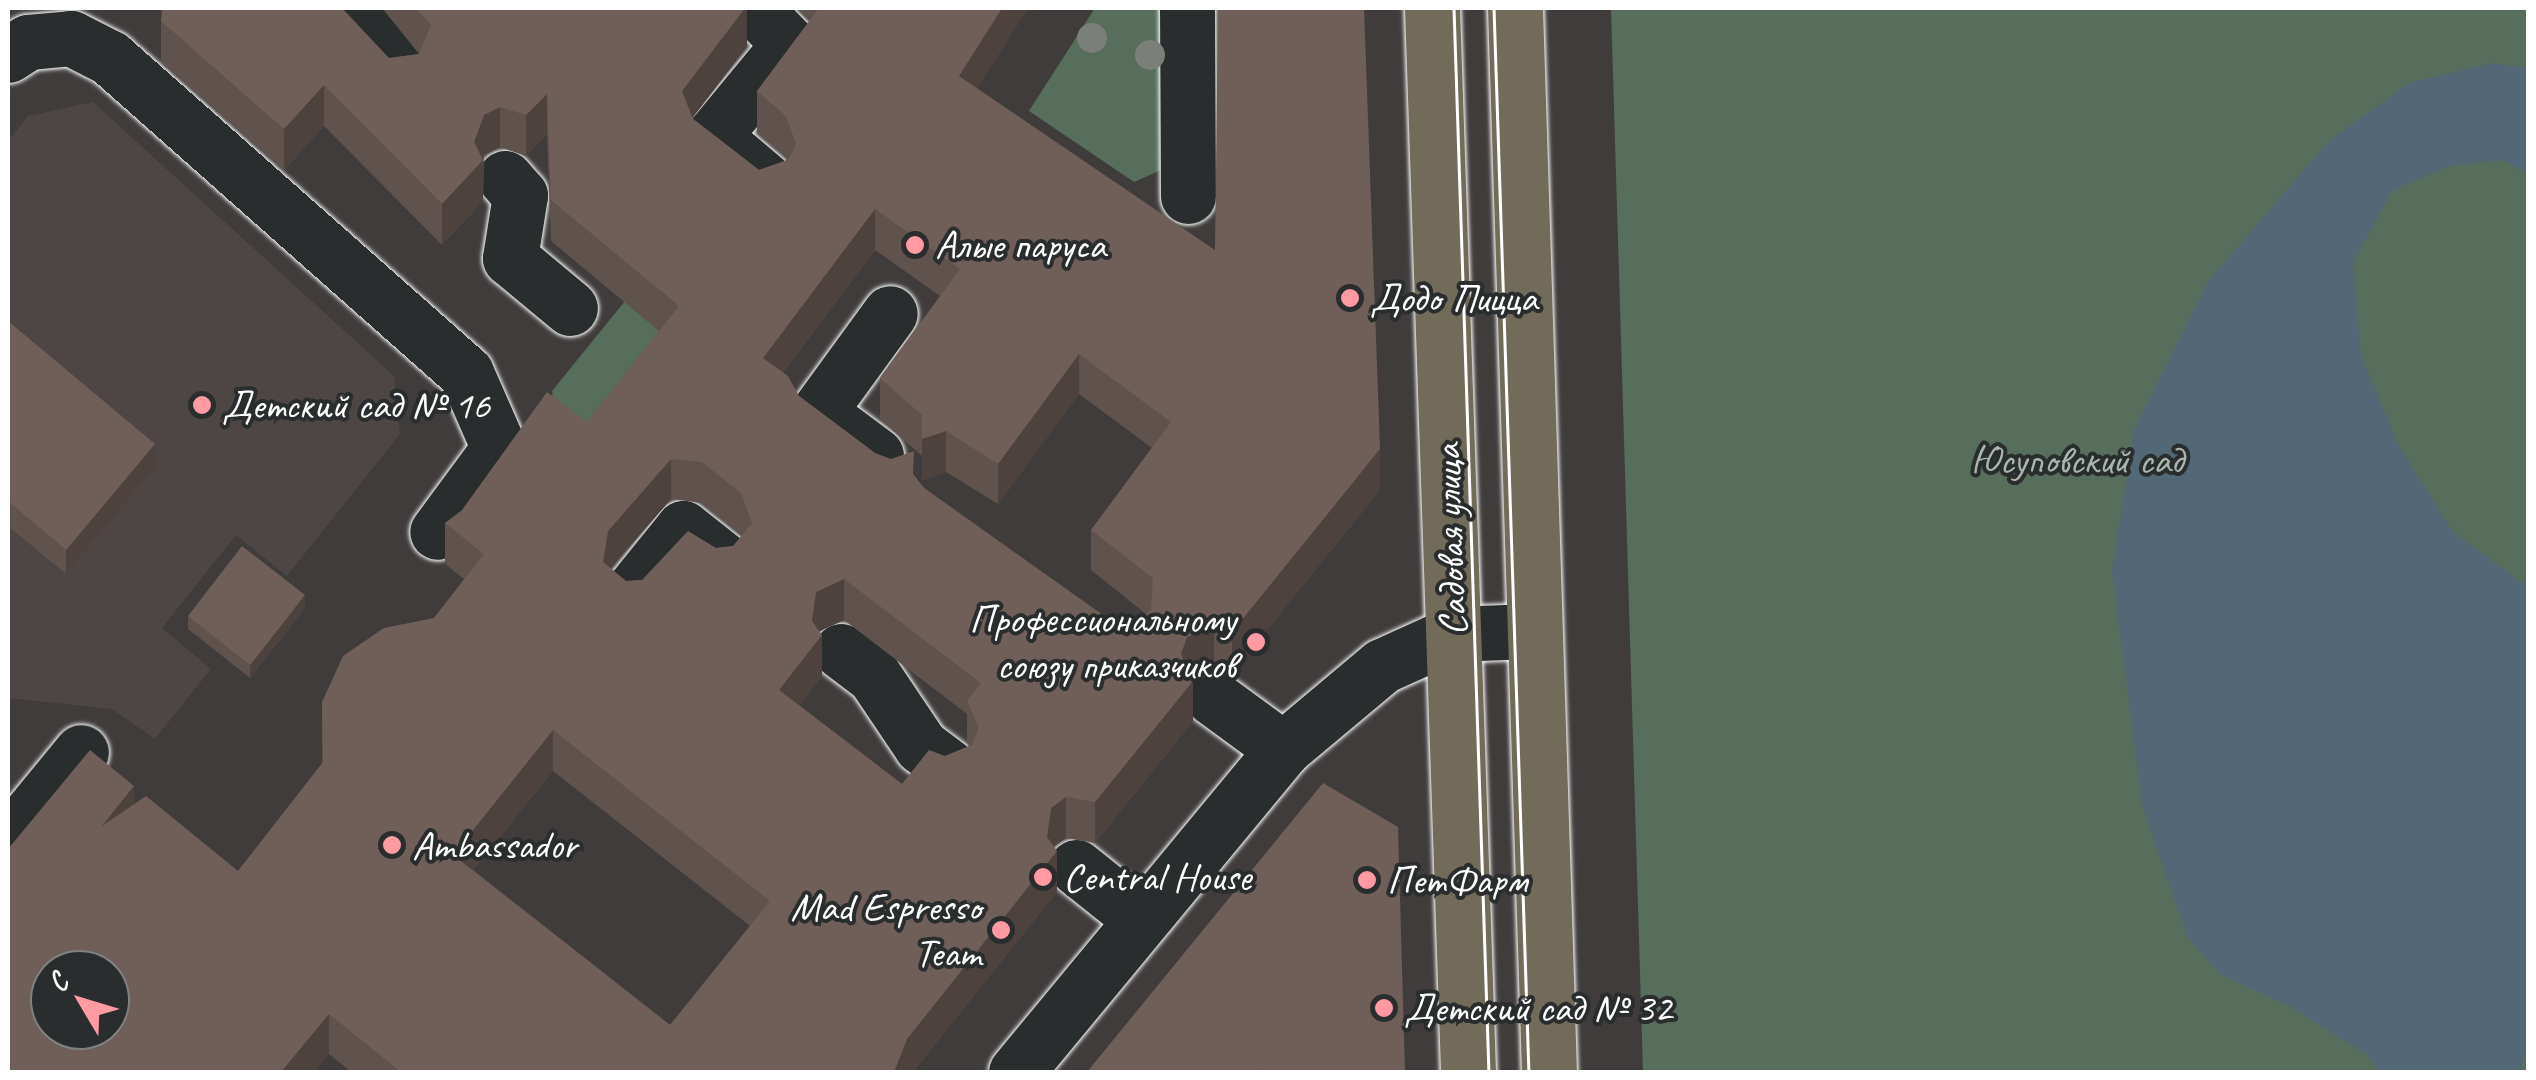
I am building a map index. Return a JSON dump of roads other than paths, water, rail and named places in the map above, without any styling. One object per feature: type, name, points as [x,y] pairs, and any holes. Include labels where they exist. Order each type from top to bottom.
[{"type":"main road","name":"Садовая улица","points":[[1432,8],[1468,1072]]},
{"type":"main road","name":"Садовая улица","points":[[1515,8],[1531,631],[1549,1072]]},
{"type":"street","points":[[346,8],[400,70]]},
{"type":"street","points":[[1188,8],[1188,196]]},
{"type":"street","points":[[760,14],[789,44],[713,136],[765,180]]},
{"type":"street","points":[[8,56],[28,42],[70,38],[110,58],[466,373],[499,448],[437,532]]},
{"type":"street","points":[[505,178],[520,194],[510,258],[570,308]]},
{"type":"street","points":[[890,313],[818,412],[894,469]]},
{"type":"street","points":[[632,591],[683,528],[721,558]]},
{"type":"street","points":[[1016,1072],[1283,749],[1382,666],[1453,634],[1531,631]]},
{"type":"street","points":[[841,652],[874,676],[921,746],[948,766]]},
{"type":"street","points":[[1212,697],[1283,749]]},
{"type":"street","points":[[8,841],[81,752]]},
{"type":"street","points":[[1076,867],[1141,919]]},
{"type":"water","points":[[2492,63],[2528,68],[2528,174],[2503,160],[2449,166],[2392,191],[2353,262],[2361,355],[2398,445],[2452,531],[2528,587],[2528,1040],[2520,1072],[2379,1072],[2366,1054],[2289,1006],[2221,975],[2187,937],[2142,805],[2112,570],[2134,430],[2209,280],[2329,141],[2409,83]]},
{"type":"tram line","points":[[1454,8],[1489,1072]]},
{"type":"tram line","points":[[1494,8],[1529,1072]]},
{"type":"place","name":"Алые паруса","points":[[915,245]]},
{"type":"place","name":"Додо Пицца","points":[[1350,298]]},
{"type":"place","name":"Детский сад № 16","points":[[202,405]]},
{"type":"place","name":"Профессиональному союзу приказчиков","points":[[1256,642]]},
{"type":"place","name":"Ambassador","points":[[392,845]]},
{"type":"place","name":"Central House","points":[[1043,877]]},
{"type":"place","name":"ПетФарм","points":[[1367,880]]},
{"type":"place","name":"Mad Espresso Team","points":[[1001,930]]},
{"type":"place","name":"Детский сад № 32","points":[[1384,1008]]},
{"type":"park label","name":"Юсуповский сад","points":[[2077,460]]}]
